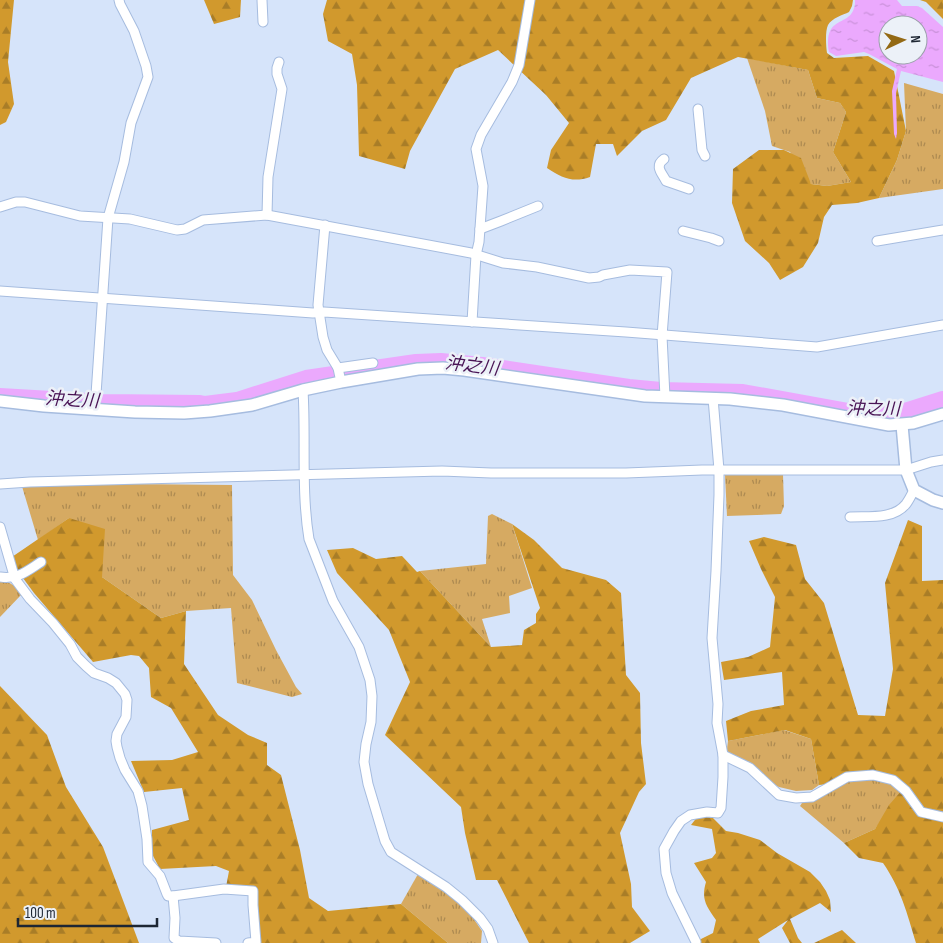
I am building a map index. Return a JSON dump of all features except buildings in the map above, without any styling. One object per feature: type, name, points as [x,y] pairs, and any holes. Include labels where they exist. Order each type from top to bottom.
[{"type":"street","points":[[95,410],[108,218],[124,162],[132,123],[148,77],[134,32],[119,0]]},
{"type":"street","points":[[262,0],[263,22]]},
{"type":"street","points":[[472,322],[483,186],[476,149],[481,135],[520,65],[530,0]]},
{"type":"street","points":[[267,215],[268,177],[282,89],[277,74],[279,62]]},
{"type":"street","points":[[698,109],[702,150],[705,156]]},
{"type":"street","points":[[664,159],[658,166],[666,181],[689,189]]},
{"type":"street","points":[[0,207],[16,202],[25,202],[80,216],[130,219],[177,230],[185,229],[203,220],[267,215],[476,255],[503,263],[537,267],[589,278],[630,270],[667,272],[662,336],[665,397]]},
{"type":"street","points":[[480,228],[538,206]]},
{"type":"street","points":[[324,225],[318,305],[322,337],[326,350],[338,368],[341,382]]},
{"type":"street","points":[[877,241],[943,230]]},
{"type":"street","points":[[683,231],[719,241]]},
{"type":"street","points":[[0,291],[817,347],[943,325]]},
{"type":"street","points":[[338,368],[373,363]]},
{"type":"street","points":[[0,401],[95,410],[184,413],[252,405],[303,390],[341,382],[418,369],[443,368],[644,396],[730,398],[783,405],[889,425],[913,423],[943,414]]},
{"type":"street","points":[[303,390],[308,538],[333,601],[363,656],[370,680],[372,696],[364,762],[368,784],[385,841],[391,852],[446,887],[462,900],[488,929],[493,943]]},
{"type":"street","points":[[696,942],[672,893],[666,873],[664,849],[674,831],[690,815],[707,812],[718,813],[721,808],[723,756],[718,723],[712,638],[719,496],[719,470],[713,398]]},
{"type":"street","points":[[902,424],[906,470],[914,490],[943,503]]},
{"type":"street","points":[[0,484],[442,471],[626,473],[702,470],[906,470],[943,460]]},
{"type":"street","points":[[850,518],[888,515],[898,511],[906,504],[914,490]]},
{"type":"street","points":[[0,527],[14,577],[30,599],[62,633],[86,666],[94,672],[116,682],[125,694],[127,700],[126,717],[117,734],[117,747],[125,770],[138,791],[147,840],[148,862],[160,876],[168,896],[224,889],[253,891],[256,942],[248,943]]},
{"type":"street","points":[[0,577],[14,577],[41,562]]},
{"type":"street","points":[[723,756],[750,768],[779,795],[796,798],[812,797],[847,777],[872,775],[893,780],[906,791],[921,812],[943,817]]},
{"type":"street","points":[[173,896],[176,918],[174,938],[179,941],[216,943]]},
{"type":"green space","points":[[0,0],[14,0],[8,62],[14,104],[6,122],[0,125]]},
{"type":"green space","points":[[204,0],[241,0],[240,17],[214,24]]},
{"type":"green space","points":[[327,0],[853,0],[849,12],[828,25],[826,35],[827,53],[834,58],[868,56],[878,62],[878,65],[884,65],[894,71],[906,131],[897,160],[879,198],[857,203],[832,205],[824,217],[818,243],[803,267],[780,280],[769,263],[745,241],[732,203],[733,169],[759,150],[784,150],[801,158],[811,184],[827,186],[851,182],[833,152],[846,112],[840,103],[817,98],[808,70],[738,57],[691,78],[666,120],[642,131],[617,156],[613,144],[596,144],[590,177],[578,180],[563,177],[547,168],[551,150],[569,123],[546,95],[498,50],[455,69],[410,151],[405,169],[359,156],[357,85],[352,54],[328,41],[323,14]]},
{"type":"green space","points":[[920,0],[943,0],[943,19],[926,2]]},
{"type":"green space","points":[[747,58],[808,70],[817,98],[840,103],[846,112],[833,152],[851,182],[827,186],[811,184],[790,152],[772,146],[765,111]]},
{"type":"green space","points":[[904,83],[943,94],[943,189],[879,198],[897,160],[906,131]]},
{"type":"green space","points":[[725,475],[783,475],[784,506],[781,514],[727,516]]},
{"type":"green space","points":[[21,483],[232,485],[233,575],[252,600],[276,650],[296,687],[302,694],[292,697],[237,683],[231,608],[186,611],[161,618],[102,577],[69,518],[38,540]]},
{"type":"green space","points":[[492,514],[512,524],[532,588],[509,596],[510,613],[482,619],[491,647],[420,571],[486,564],[488,516]]},
{"type":"green space","points":[[69,518],[105,529],[102,577],[161,618],[186,611],[184,664],[218,715],[248,735],[267,743],[267,765],[281,775],[300,850],[309,898],[328,911],[401,904],[448,943],[260,943],[255,886],[226,887],[229,871],[216,866],[160,869],[152,854],[152,830],[189,820],[182,788],[144,792],[131,761],[172,760],[198,752],[171,708],[151,697],[149,668],[139,656],[131,655],[93,662],[34,593],[9,559]]},
{"type":"green space","points":[[908,520],[922,526],[922,581],[943,580],[943,943],[916,943],[899,892],[883,863],[859,858],[844,843],[875,829],[889,805],[903,789],[884,778],[819,785],[811,739],[785,730],[728,741],[726,721],[751,711],[784,705],[782,672],[724,680],[721,662],[748,657],[770,647],[775,597],[749,541],[764,537],[796,545],[805,579],[824,603],[858,715],[885,716],[893,669],[885,583]]},
{"type":"green space","points":[[512,524],[534,540],[562,568],[606,580],[621,593],[626,675],[640,693],[641,743],[646,784],[639,792],[620,833],[631,884],[632,907],[650,931],[630,943],[529,943],[497,880],[476,880],[461,807],[385,735],[410,682],[389,630],[337,573],[327,550],[353,548],[376,559],[402,556],[417,572],[420,571],[491,647],[522,645],[524,630],[536,623],[536,614],[540,608]]},
{"type":"green space","points":[[0,580],[12,585],[22,594],[0,617]]},
{"type":"green space","points":[[0,686],[47,735],[66,787],[103,847],[139,943],[0,943]]},
{"type":"green space","points":[[784,730],[811,739],[819,785],[812,790],[796,791],[779,787],[758,776],[750,762],[726,757],[728,741]]},
{"type":"green space","points":[[847,777],[884,778],[903,789],[875,829],[844,843],[800,806],[802,803]]},
{"type":"green space","points":[[698,816],[713,818],[726,831],[760,840],[777,853],[810,872],[820,882],[830,900],[831,912],[820,903],[790,919],[802,943],[790,943],[782,928],[788,920],[758,939],[760,943],[701,943],[699,940],[713,933],[716,920],[705,902],[706,882],[694,863],[712,858],[716,853],[712,829],[691,825]]},
{"type":"green space","points":[[418,874],[450,895],[467,909],[482,931],[481,943],[448,943],[401,904]]},
{"type":"green space","points":[[842,930],[856,943],[814,943]]},
{"type":"water","points":[[855,0],[897,0],[902,6],[922,8],[943,27],[943,82],[901,71],[896,93],[896,139],[894,134],[892,91],[897,69],[890,65],[928,65],[928,15],[878,15],[878,59],[864,52],[836,56],[829,52],[828,40],[830,32],[837,23],[851,14]]},
{"type":"waterway","name":"沖之川","points":[[0,396],[103,402],[205,404],[237,400],[306,378],[416,362],[441,361],[482,365],[629,387],[661,390],[743,392],[854,412],[880,413],[905,411],[943,399]]}]
